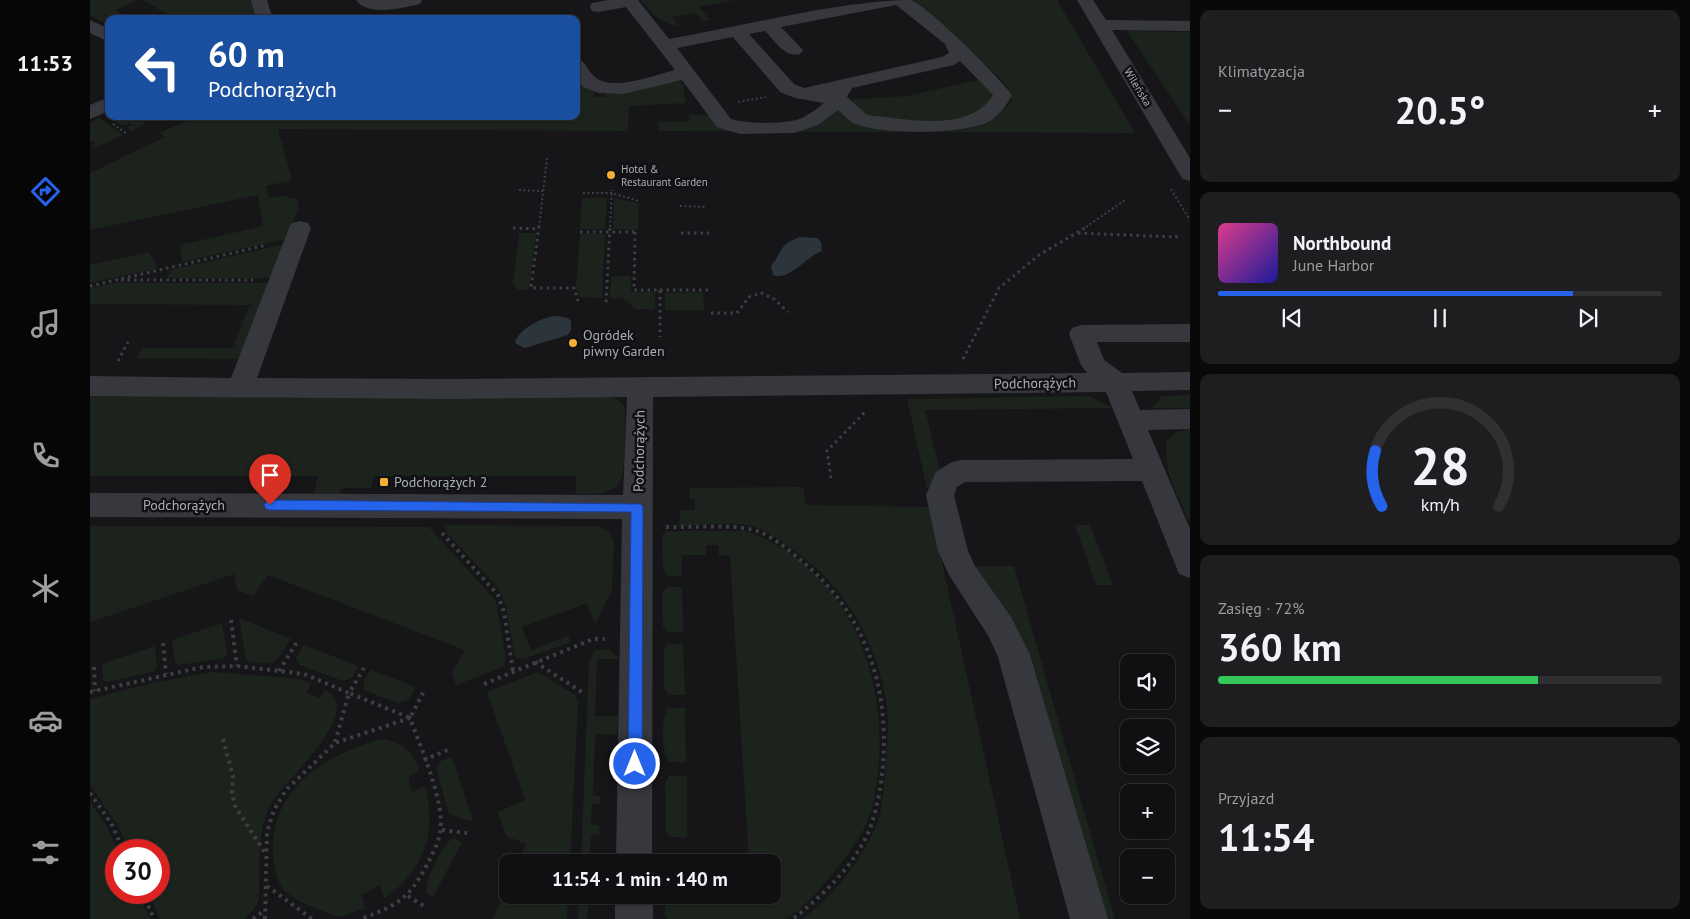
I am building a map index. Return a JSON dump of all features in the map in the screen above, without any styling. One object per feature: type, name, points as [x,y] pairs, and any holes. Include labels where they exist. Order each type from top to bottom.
[{"type":"street","points":[[259,0],[264,15]]},
{"type":"street","points":[[364,0],[382,6],[414,0]]},
{"type":"street","points":[[598,7],[630,0],[724,123],[740,128],[794,127],[823,115],[841,92]]},
{"type":"street","points":[[665,45],[896,0]]},
{"type":"street","points":[[841,92],[859,118],[870,122],[954,126],[976,121],[990,114],[1000,105],[1003,95],[995,84],[952,41],[901,0]]},
{"type":"street","name":"Wileńska","points":[[1085,0],[1190,174]]},
{"type":"street","points":[[769,24],[794,50]]},
{"type":"street","points":[[90,25],[105,34]]},
{"type":"street","points":[[1100,25],[1190,26]]},
{"type":"street","points":[[737,31],[787,88],[798,92],[841,92],[948,61],[958,55],[958,49]]},
{"type":"street","points":[[580,70],[588,82],[601,88],[616,89],[686,73]]},
{"type":"street","points":[[90,113],[105,104]]},
{"type":"street","points":[[693,112],[714,110]]},
{"type":"street","points":[[240,388],[298,234]]},
{"type":"street","points":[[1190,333],[1081,334],[1094,365],[1115,381],[1190,565]]},
{"type":"street","name":"Podchorążych","points":[[90,386],[449,389],[640,388],[1190,380]]},
{"type":"street","name":"Podchorążych","points":[[90,506],[647,517],[640,388]]},
{"type":"street","points":[[1131,420],[1190,419]]},
{"type":"street","points":[[1089,919],[1014,655],[1000,627],[964,576],[953,551],[940,495],[946,480],[960,471],[1152,470]]},
{"type":"street","points":[[634,854],[636,638],[647,517]]},
{"type":"street","points":[[634,904],[634,919]]},
{"type":"path","points":[[714,110],[798,92]]},
{"type":"path","points":[[548,158],[531,288],[574,288],[578,301]]},
{"type":"path","points":[[519,190],[543,191]]},
{"type":"path","points":[[583,193],[612,192],[638,201]]},
{"type":"path","points":[[606,302],[612,192]]},
{"type":"path","points":[[950,384],[999,288],[1039,255],[1077,233],[1125,200]]},
{"type":"path","points":[[680,206],[707,206]]},
{"type":"path","points":[[513,228],[539,229]]},
{"type":"path","points":[[580,232],[636,232],[634,290],[710,290]]},
{"type":"path","points":[[681,232],[709,233]]},
{"type":"path","points":[[1077,233],[1176,237],[1180,232]]},
{"type":"path","points":[[90,286],[298,234]]},
{"type":"path","points":[[116,280],[280,281]]},
{"type":"path","points":[[660,290],[660,337]]},
{"type":"path","points":[[711,313],[737,313],[746,299],[760,292],[768,293],[788,312]]},
{"type":"path","points":[[118,361],[128,342]]},
{"type":"path","points":[[831,478],[827,451],[873,403]]},
{"type":"path","points":[[647,517],[749,529],[779,543],[801,559],[830,586],[850,615],[874,665],[883,702],[884,739],[881,779],[873,818],[859,848],[836,879],[813,903],[793,919]]},
{"type":"path","points":[[440,528],[443,536],[498,595],[504,612],[513,671]]},
{"type":"path","points":[[231,620],[237,666]]},
{"type":"path","points":[[484,684],[593,639],[636,638]]},
{"type":"path","points":[[278,671],[297,642]]},
{"type":"path","points":[[162,643],[166,674]]},
{"type":"path","points":[[534,662],[582,692]]},
{"type":"path","points":[[90,692],[203,667],[237,666],[304,674],[410,718],[438,805],[442,830],[428,864],[408,896],[391,906],[361,919]]},
{"type":"path","points":[[94,667],[95,691]]},
{"type":"path","points":[[335,743],[350,693],[364,668]]},
{"type":"path","points":[[265,919],[267,832],[274,810],[286,790],[335,743],[410,718],[424,691]]},
{"type":"path","points":[[223,738],[233,776],[232,793],[235,806],[265,854]]},
{"type":"path","points":[[424,760],[450,749]]},
{"type":"path","points":[[90,793],[111,823],[118,839]]},
{"type":"path","points":[[442,830],[467,833]]},
{"type":"path","points":[[266,885],[312,919]]},
{"type":"path","points":[[408,896],[427,908]]},
{"type":"path","points":[[147,904],[154,919]]},
{"type":"path","points":[[253,919],[265,909]]},
{"type":"shaded area","points":[[90,0],[138,0],[115,10],[121,14],[105,15],[105,21],[102,22],[90,15]]},
{"type":"shaded area","points":[[143,0],[252,0],[255,15],[168,15]]},
{"type":"shaded area","points":[[641,0],[735,0],[699,7],[710,20],[703,21],[696,13],[672,17],[680,27],[658,17]]},
{"type":"shaded area","points":[[909,0],[1057,0],[1135,133],[659,131],[658,122],[689,122],[690,114],[709,115],[718,126],[793,130],[838,106],[870,125],[967,129],[986,122],[1003,111],[1011,100],[1007,87],[998,76]]},
{"type":"shaded area","points":[[1127,31],[1190,32],[1190,125]]},
{"type":"shaded area","points":[[580,78],[595,91],[595,97],[605,97],[606,92],[679,81],[683,85],[685,103],[629,106],[628,131],[278,129],[292,180],[266,186],[269,198],[282,196],[297,199],[299,207],[286,239],[182,262],[180,245],[268,225],[263,226],[260,211],[265,209],[260,210],[258,196],[262,194],[90,230],[90,173],[165,137],[160,133],[188,120],[580,120]]},
{"type":"shaded area","points":[[983,79],[993,95],[992,100],[975,114],[949,123],[867,118],[846,100],[907,96]]},
{"type":"shaded area","points":[[99,118],[123,135],[94,148],[91,146],[96,143],[90,142],[90,123]]},
{"type":"shaded area","points":[[113,120],[140,120],[145,124],[132,131],[127,127],[132,125],[129,123],[123,126]]},
{"type":"shaded area","points":[[582,198],[607,198],[605,229],[580,229]]},
{"type":"shaded area","points":[[614,198],[638,203],[638,230],[613,229]]},
{"type":"shaded area","points":[[519,233],[536,233],[529,289],[518,290],[513,284]]},
{"type":"shaded area","points":[[580,234],[605,234],[602,298],[580,297],[576,286]]},
{"type":"shaded area","points":[[800,237],[817,238],[821,242],[822,251],[786,274],[780,276],[773,275],[771,266],[782,248],[788,242]]},
{"type":"shaded area","points":[[284,244],[271,278],[167,278],[171,270]]},
{"type":"shaded area","points":[[149,252],[157,266],[154,269],[90,283],[90,265]]},
{"type":"shaded area","points":[[611,276],[631,276],[631,292],[655,292],[655,309],[634,309],[624,299],[610,298]]},
{"type":"shaded area","points":[[115,283],[269,283],[240,359],[137,358],[142,348],[238,348],[233,347],[241,327],[246,326],[241,326],[249,307],[255,305],[90,304],[90,288]]},
{"type":"shaded area","points":[[703,292],[704,310],[665,310],[665,293]]},
{"type":"shaded area","points":[[556,316],[568,318],[571,321],[571,330],[568,335],[525,348],[515,343],[521,333],[531,325]]},
{"type":"shaded area","points":[[90,395],[611,396],[622,403],[625,409],[623,472],[620,481],[613,489],[587,494],[576,494],[576,476],[374,476],[371,488],[341,488],[340,494],[314,494],[318,476],[90,476]]},
{"type":"shaded area","points":[[1190,395],[1190,408],[1152,408],[1162,396]]},
{"type":"shaded area","points":[[1089,396],[1113,408],[925,410],[941,475],[927,489],[907,399]]},
{"type":"shaded area","points":[[1190,429],[1190,523],[1172,483],[1166,451],[1167,440],[1177,432]]},
{"type":"shaded area","points":[[803,487],[806,505],[930,507],[1020,919],[802,919],[826,899],[849,872],[868,843],[880,814],[886,761],[888,719],[887,702],[880,675],[866,637],[846,603],[821,573],[786,544],[763,530],[748,525],[679,526],[680,510],[695,510],[695,499],[690,499],[690,488]]},
{"type":"shaded area","points":[[444,525],[597,526],[606,530],[612,537],[614,544],[612,590],[595,624],[587,603],[522,627],[531,650],[568,636],[571,642],[524,659],[515,658],[506,607],[499,589],[447,533]]},
{"type":"shaded area","points":[[1075,525],[1090,525],[1113,585],[1096,585]]},
{"type":"shaded area","points":[[90,526],[429,527],[496,601],[506,658],[503,667],[456,685],[452,672],[465,650],[268,575],[253,596],[237,590],[234,574],[90,622]]},
{"type":"shaded area","points":[[665,531],[746,531],[784,550],[816,575],[841,606],[860,642],[873,681],[879,721],[879,763],[871,813],[858,840],[829,878],[805,905],[785,919],[668,919],[665,915],[665,904],[781,904],[781,854],[749,854],[730,556],[719,555],[718,545],[706,545],[706,555],[682,555],[682,576],[667,576],[663,570],[662,536]]},
{"type":"shaded area","points":[[970,566],[1014,566],[1115,919],[1096,919]]},
{"type":"shaded area","points":[[667,587],[682,587],[683,632],[668,632],[663,627],[662,594]]},
{"type":"shaded area","points":[[239,618],[291,639],[275,661],[257,663],[246,659]]},
{"type":"shaded area","points":[[222,623],[227,655],[224,658],[179,665],[175,662],[172,640]]},
{"type":"shaded area","points":[[668,644],[683,644],[685,695],[668,695],[664,688],[664,649]]},
{"type":"shaded area","points":[[304,645],[358,666],[352,678],[343,681],[299,665],[296,658]]},
{"type":"shaded area","points":[[155,646],[157,666],[155,671],[108,682],[103,680],[102,664]]},
{"type":"shaded area","points":[[608,649],[620,659],[597,659],[595,716],[618,716],[617,734],[595,734],[593,795],[600,796],[600,804],[592,804],[591,824],[600,825],[599,835],[591,835],[590,854],[581,854],[589,661],[594,650]]},
{"type":"shaded area","points":[[371,670],[416,687],[408,700],[398,703],[364,690],[364,680]]},
{"type":"shaded area","points":[[213,672],[300,679],[311,684],[306,693],[320,698],[325,690],[335,700],[336,713],[330,729],[319,746],[279,792],[268,811],[261,838],[258,901],[245,919],[160,919],[153,904],[170,904],[170,839],[124,839],[118,826],[90,785],[90,699],[152,683]]},
{"type":"shaded area","points":[[538,672],[575,695],[578,702],[570,854],[522,854],[526,844],[506,836],[498,812],[525,800],[487,692]]},
{"type":"shaded area","points":[[668,708],[685,708],[686,762],[668,762],[666,756],[663,743],[663,727]]},
{"type":"shaded area","points":[[383,739],[407,749],[417,764],[419,771],[408,777],[412,792],[425,786],[429,803],[430,820],[424,850],[409,876],[384,899],[380,885],[361,895],[365,908],[341,917],[335,916],[295,899],[281,886],[276,873],[273,853],[274,835],[278,818],[284,803],[294,790],[319,767],[350,750]]},
{"type":"shaded area","points":[[452,757],[473,822],[449,814],[436,768],[441,761]]},
{"type":"shaded area","points":[[669,776],[687,776],[687,837],[670,837],[666,831],[665,782]]},
{"type":"shaded area","points":[[90,802],[106,825],[113,839],[105,839],[105,904],[143,904],[150,919],[90,919]]},
{"type":"shaded area","points":[[453,838],[462,842],[433,897],[426,893],[429,880],[439,855]]},
{"type":"shaded area","points":[[500,904],[568,904],[567,919],[493,919]]},
{"type":"shaded area","points":[[579,904],[612,904],[588,905],[587,919],[578,919]]},
{"type":"place","name":"Hotel & Restaurant Garden","points":[[611,175]]},
{"type":"place","name":"Ogródek piwny Garden","points":[[573,343]]},
{"type":"place","name":"Podchorążych 2","points":[[384,482]]},
{"type":"route","points":[[270,505],[637,507],[635,764]]}]
